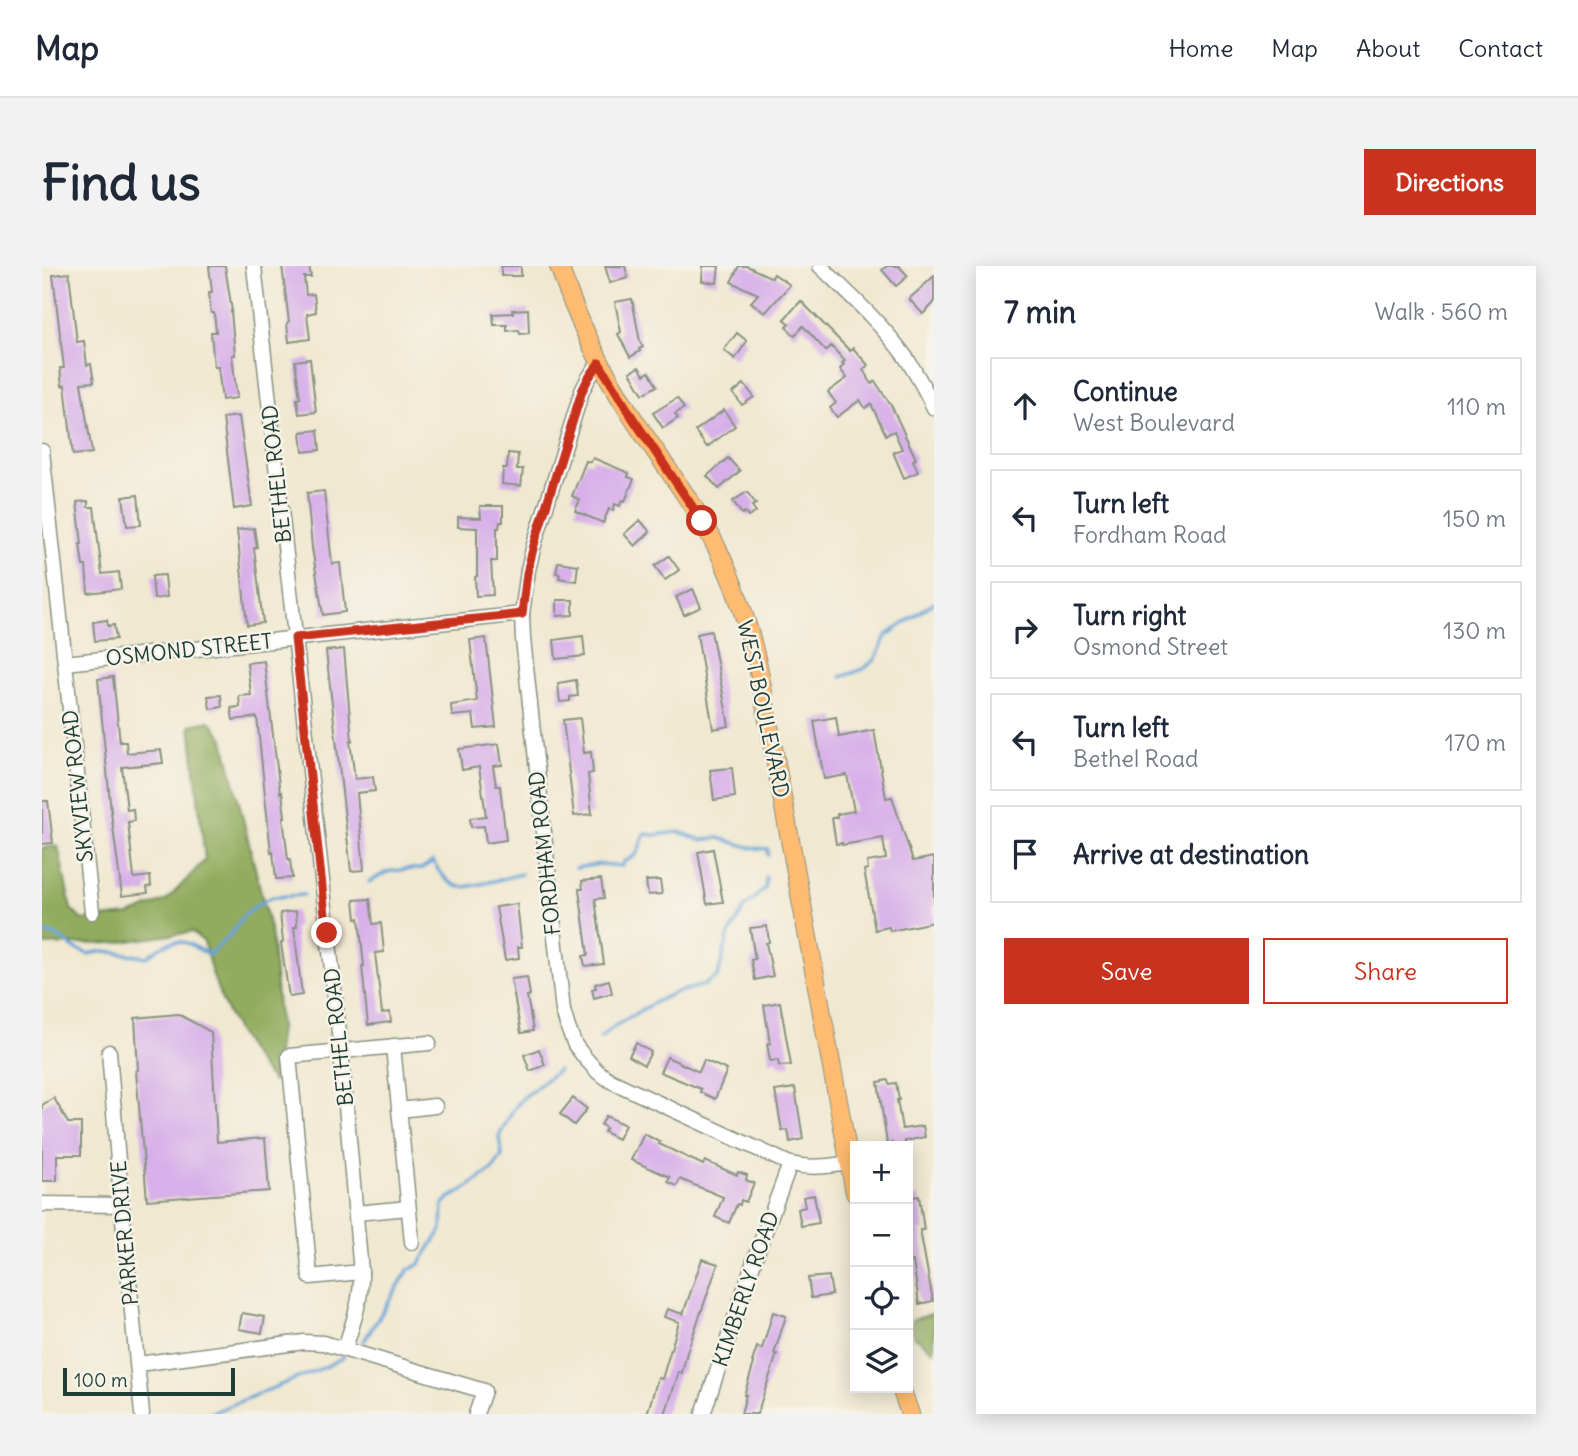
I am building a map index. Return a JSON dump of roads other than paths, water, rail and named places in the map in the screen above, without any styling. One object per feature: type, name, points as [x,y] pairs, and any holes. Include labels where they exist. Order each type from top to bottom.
[{"type":"main road","name":"WEST BOULEVARD","points":[[559,266],[599,363],[710,534],[733,584],[746,621],[758,666],[850,1168]]},
{"type":"main road","points":[[903,1393],[910,1414]]},
{"type":"street","name":"BETHEL ROAD","points":[[254,266],[341,1051],[361,1272],[359,1304],[345,1348]]},
{"type":"street","points":[[820,266],[905,357],[934,408]]},
{"type":"street","name":"FORDHAM ROAD","points":[[599,363],[582,391],[539,528],[527,573],[522,614],[525,670],[563,1011],[568,1028],[575,1045],[586,1059],[598,1072],[611,1080],[790,1164],[818,1168],[849,1163]]},
{"type":"street","name":"SKYVIEW ROAD","points":[[42,452],[92,912]]},
{"type":"street","name":"OSMOND STREET","points":[[65,663],[522,614]]},
{"type":"street","points":[[361,1272],[310,1277],[289,1056],[429,1043]]},
{"type":"street","points":[[393,1046],[412,1242]]},
{"type":"street","name":"PARKER DRIVE","points":[[109,1052],[142,1414]]},
{"type":"street","points":[[399,1110],[435,1106]]},
{"type":"street","name":"KIMBERLY ROAD","points":[[703,1414],[790,1164]]},
{"type":"street","points":[[42,1204],[122,1205]]},
{"type":"street","points":[[356,1213],[408,1208]]},
{"type":"street","points":[[138,1364],[304,1342],[323,1343],[484,1391],[476,1414]]},
{"type":"waterway","points":[[841,677],[863,669],[875,660],[886,636],[934,602]]},
{"type":"waterway","points":[[576,868],[600,864],[622,866],[623,862],[637,853],[645,834],[679,832],[702,840],[719,838],[752,848],[768,849],[768,855]]},
{"type":"waterway","points":[[369,882],[387,872],[421,869],[433,861],[448,881],[461,887],[521,874]]},
{"type":"waterway","points":[[600,1038],[655,1002],[674,993],[704,985],[718,976],[728,937],[744,908],[765,888],[766,877]]},
{"type":"waterway","points":[[42,932],[60,937],[72,947],[88,954],[105,951],[147,957],[172,942],[183,942],[210,954],[230,935],[244,915],[263,901],[273,897],[304,895]]},
{"type":"waterway","points":[[364,1341],[409,1269],[419,1265],[442,1229],[443,1205],[449,1198],[492,1170],[502,1156],[499,1136],[513,1110],[523,1098],[558,1070]]},
{"type":"waterway","points":[[209,1414],[344,1357]]}]
